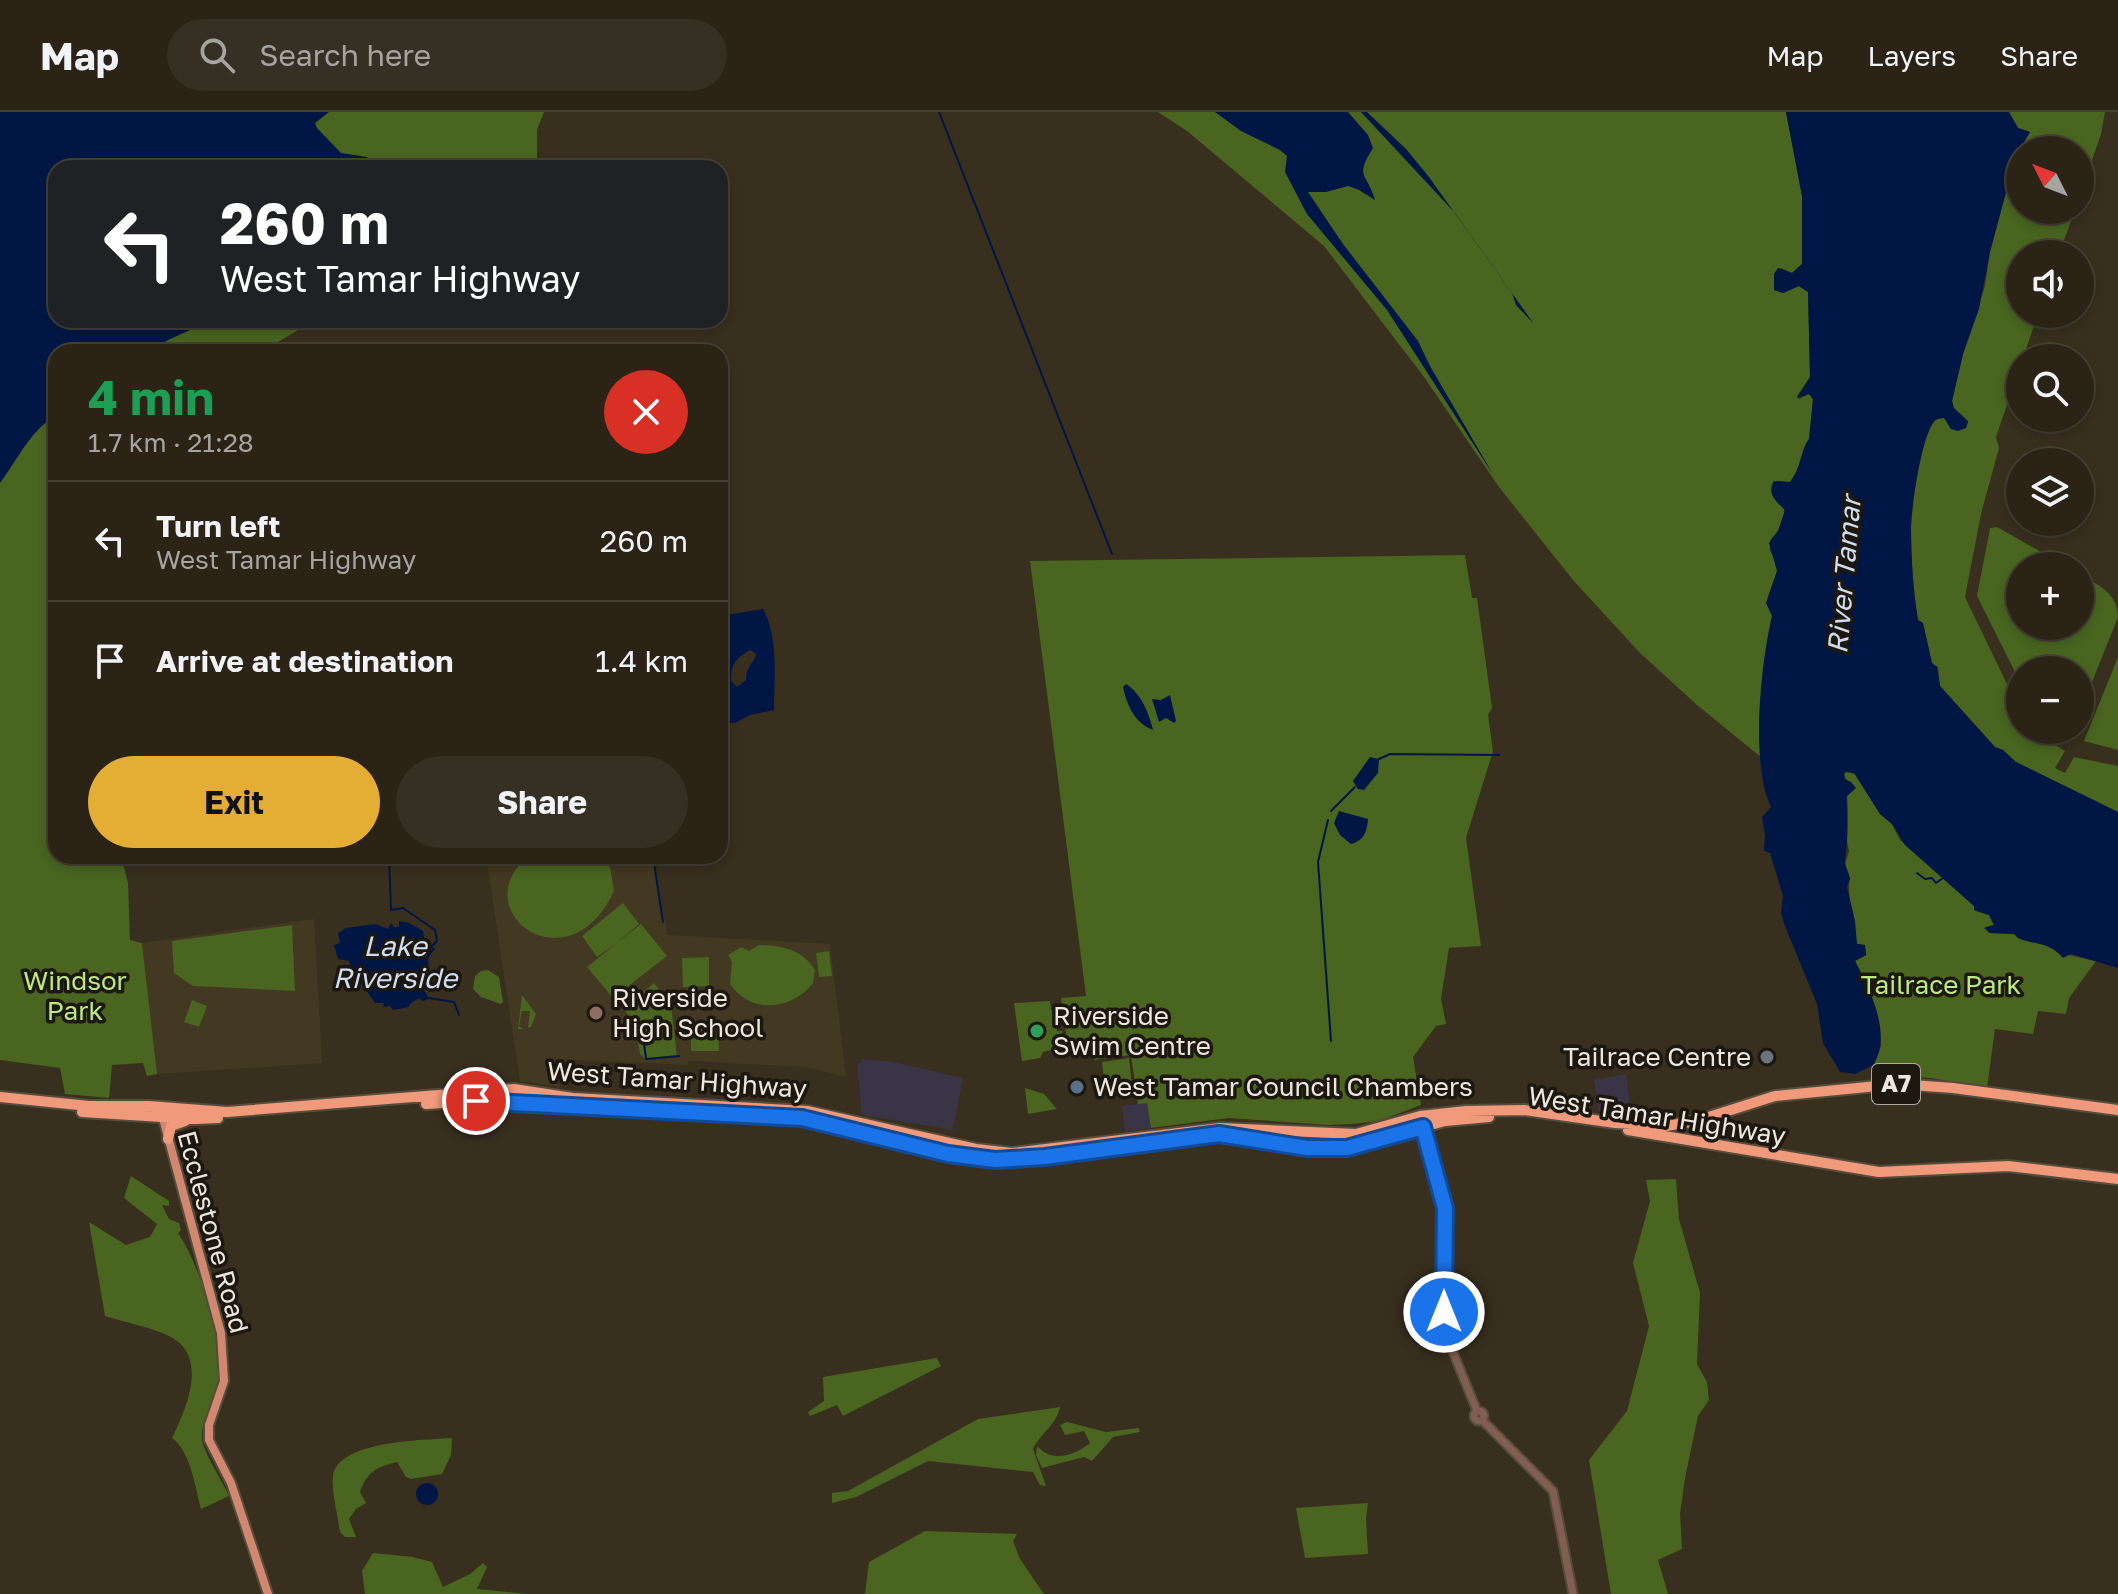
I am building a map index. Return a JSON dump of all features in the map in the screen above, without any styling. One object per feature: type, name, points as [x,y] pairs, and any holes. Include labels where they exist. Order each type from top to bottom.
[{"type":"highway","name":"A7","points":[[1682,1124],[1775,1096],[1898,1084],[1953,1088],[2118,1110]]},
{"type":"highway","name":"West Tamar Highway","points":[[0,1104],[76,1112],[227,1112],[514,1089],[573,1098],[795,1110],[909,1139],[960,1156],[1018,1160],[1219,1134],[1307,1148],[1347,1148],[1455,1112],[1524,1110],[1627,1124],[1682,1124]]},
{"type":"highway","name":"West Tamar Highway","points":[[0,1097],[161,1112],[195,1119],[460,1101],[513,1101],[802,1118],[909,1139]]},
{"type":"highway","name":"West Tamar Highway","points":[[1422,1122],[1526,1117],[1879,1172],[2008,1166],[2118,1179]]},
{"type":"highway","points":[[168,1139],[173,1124],[195,1119]]},
{"type":"highway","points":[[1682,1124],[1684,1140]]},
{"type":"main road","name":"Ecclestone Road","points":[[161,1112],[214,1303],[224,1358],[224,1381],[209,1425],[209,1440],[231,1483],[268,1594]]},
{"type":"street","points":[[1422,1122],[1445,1208],[1446,1335],[1477,1411],[1484,1414],[1482,1420],[1553,1491],[1573,1594]]},
{"type":"shaded area","name":"Riverside High School","points":[[487,864],[655,864],[667,935],[830,944],[846,1077],[806,1067],[554,1059],[560,1087],[520,1081]]},
{"type":"shaded area","points":[[314,919],[322,1063],[157,1074],[142,943]]},
{"type":"shaded area","points":[[861,1059],[893,1062],[963,1078],[953,1130],[862,1115],[857,1064],[861,1063]]},
{"type":"shaded area","points":[[1626,1074],[1631,1115],[1599,1112],[1594,1080]]},
{"type":"shaded area","points":[[1147,1102],[1151,1128],[1125,1132],[1122,1106]]},
{"type":"green space","name":"Windsor Park","points":[[0,112],[544,112],[537,130],[537,160],[48,160],[48,328],[302,328],[274,344],[48,344],[48,864],[123,864],[128,883],[130,940],[142,943],[157,1074],[147,1076],[143,1063],[112,1065],[109,1098],[65,1094],[60,1068],[0,1060]]},
{"type":"green space","points":[[1158,112],[1786,112],[1802,196],[1802,264],[1792,273],[1781,268],[1774,274],[1774,290],[1783,293],[1799,286],[1808,292],[1810,377],[1797,396],[1799,399],[1809,394],[1813,399],[1809,439],[1797,471],[1790,482],[1777,481],[1784,512],[1781,525],[1770,540],[1770,551],[1776,560],[1777,571],[1768,597],[1772,616],[1760,710],[1762,758],[1639,652],[1573,580],[1499,487],[1424,377],[1324,246],[1187,131]]},
{"type":"green space","points":[[2009,112],[2105,112],[2094,154],[2094,136],[2028,136],[2030,132],[2018,128]]},
{"type":"green space","points":[[2006,192],[2006,224],[2070,224],[2064,240],[2006,240],[2006,328],[2033,328],[2028,344],[2006,344],[2006,408],[1996,437],[1999,448],[1981,514],[1965,597],[2006,682],[2006,744],[2054,744],[2065,751],[2055,768],[2065,773],[2074,757],[2118,766],[2118,812],[2015,762],[1995,747],[1940,686],[1938,667],[1932,664],[1923,623],[1918,620],[1911,527],[1918,473],[1934,421],[1944,417],[1951,429],[1966,428],[1968,422],[1953,408],[1952,401],[1985,286],[1990,252]]},
{"type":"green space","points":[[1997,527],[2006,532],[2006,536],[2013,536],[2041,552],[2006,552],[2006,640],[2094,640],[2094,582],[2111,596],[2118,617],[2094,677],[2094,656],[2007,656],[1977,596],[1990,528]]},
{"type":"green space","points":[[1465,555],[1472,598],[1477,598],[1492,708],[1488,715],[1493,751],[1466,838],[1481,946],[1449,948],[1441,999],[1446,1024],[1436,1026],[1413,1057],[1421,1105],[1379,1121],[1353,1124],[1229,1118],[1151,1128],[1147,1103],[1138,1104],[1131,1055],[1094,1060],[1092,1047],[1068,1050],[1065,1025],[1089,1021],[1064,1023],[1061,998],[1086,996],[1030,561]]},
{"type":"green space","points":[[2118,657],[2118,750],[2094,744],[2094,716]]},
{"type":"green space","name":"Tailrace Park","points":[[1847,771],[1856,775],[1900,840],[1976,911],[1989,915],[1994,925],[1985,927],[1989,933],[2014,934],[2019,939],[2042,943],[2059,953],[2096,961],[2069,998],[2066,1014],[2038,1011],[2033,1034],[1995,1029],[1987,1088],[1931,1078],[1894,1076],[1877,1081],[1875,1062],[1881,1046],[1877,1018],[1855,961],[1866,955],[1865,945],[1857,944],[1850,879],[1845,864],[1849,851],[1846,836],[1847,796],[1855,788],[1843,776]]},
{"type":"green space","points":[[522,864],[606,864],[610,867],[614,891],[595,920],[572,935],[550,938],[530,931],[515,918],[508,899],[511,878]]},
{"type":"green space","points":[[623,903],[639,924],[618,942],[641,924],[667,956],[613,998],[587,967],[617,943],[597,957],[582,936]]},
{"type":"green space","points":[[292,925],[295,991],[193,986],[174,973],[172,941]]},
{"type":"green space","points":[[759,945],[798,953],[815,970],[813,983],[794,999],[772,1005],[749,1001],[739,994],[730,984],[732,962],[728,955],[741,947],[749,951]]},
{"type":"green space","points":[[829,951],[832,976],[819,977],[816,953]]},
{"type":"green space","points":[[709,957],[709,986],[683,987],[682,958]]},
{"type":"green space","points":[[488,970],[499,977],[501,1004],[481,997],[473,989],[475,976]]},
{"type":"green space","points":[[654,983],[671,1004],[677,1057],[645,1059],[640,1054],[636,1030],[624,1008]]},
{"type":"green space","points":[[522,995],[536,1014],[528,1028],[530,1011],[522,1011],[519,1026],[523,1029],[518,1029]]},
{"type":"green space","points":[[192,1000],[207,1006],[199,1027],[184,1022]]},
{"type":"green space","name":"Riverside Swim Centre","points":[[1050,1001],[1051,1010],[1055,1011],[1057,1031],[1062,1031],[1063,1036],[1057,1038],[1059,1048],[1043,1052],[1040,1058],[1022,1061],[1014,1003]]},
{"type":"green space","points":[[691,1025],[718,1025],[719,1051],[691,1051]]},
{"type":"green space","points":[[1129,1058],[1132,1086],[1105,1090],[1102,1062]]},
{"type":"green space","points":[[1025,1088],[1044,1094],[1057,1109],[1028,1114]]},
{"type":"green space","points":[[131,1176],[169,1201],[169,1206],[162,1205],[169,1219],[179,1223],[181,1230],[178,1233],[202,1283],[215,1326],[221,1365],[220,1381],[204,1425],[202,1440],[229,1496],[201,1509],[188,1461],[172,1438],[188,1399],[192,1371],[189,1358],[183,1346],[171,1337],[105,1316],[89,1222],[126,1245],[150,1237],[157,1224],[124,1198]]},
{"type":"green space","points":[[1676,1179],[1679,1219],[1700,1293],[1697,1364],[1707,1382],[1709,1400],[1698,1416],[1685,1478],[1680,1514],[1682,1549],[1658,1560],[1668,1594],[1611,1594],[1589,1460],[1627,1411],[1649,1326],[1633,1263],[1650,1201],[1646,1180]]},
{"type":"green space","points":[[937,1358],[941,1366],[843,1416],[837,1405],[810,1416],[808,1412],[824,1401],[823,1377]]},
{"type":"green space","points":[[1060,1407],[1056,1418],[1033,1449],[1046,1486],[1040,1485],[1033,1472],[928,1461],[856,1497],[832,1503],[832,1493],[848,1491],[978,1419]]},
{"type":"green space","points":[[1067,1422],[1106,1432],[1139,1428],[1140,1432],[1113,1437],[1092,1461],[1084,1457],[1042,1468],[1036,1455],[1037,1446],[1049,1455],[1063,1456],[1090,1443],[1084,1431],[1065,1435],[1060,1425]]},
{"type":"green space","points":[[452,1438],[451,1455],[442,1474],[411,1479],[406,1477],[397,1462],[373,1471],[360,1492],[366,1503],[356,1509],[349,1519],[356,1537],[345,1537],[340,1532],[333,1482],[338,1464],[350,1455],[385,1444]]},
{"type":"green space","points":[[1368,1503],[1368,1554],[1305,1558],[1296,1508]]},
{"type":"green space","points":[[925,1531],[1017,1534],[1013,1541],[1020,1559],[1044,1594],[865,1594],[869,1562]]},
{"type":"green space","points":[[373,1553],[432,1562],[443,1587],[470,1574],[483,1563],[487,1567],[477,1589],[528,1594],[365,1594],[362,1571]]},
{"type":"water","points":[[0,112],[329,112],[315,123],[317,128],[341,153],[367,157],[369,160],[48,160],[48,328],[194,328],[162,344],[48,344],[48,421],[32,437],[0,483]]},
{"type":"water","points":[[1215,112],[1348,112],[1368,135],[1373,148],[1363,170],[1375,200],[1348,186],[1326,192],[1308,192],[1343,244],[1418,341],[1494,476],[1387,310],[1307,214],[1285,172],[1287,156],[1241,131]]},
{"type":"water","points":[[1361,112],[1367,112],[1406,149],[1454,212]]},
{"type":"water","name":"River Tamar","points":[[1786,112],[2009,112],[2018,128],[2030,132],[2028,136],[2006,136],[2006,192],[1979,309],[1963,354],[1952,401],[1954,408],[1968,421],[1966,428],[1958,431],[1951,429],[1944,418],[1935,420],[1921,457],[1911,526],[1916,608],[1918,620],[1923,623],[1932,663],[1937,667],[1940,686],[1995,747],[2016,762],[2118,812],[2118,968],[2071,954],[2063,958],[2044,945],[2014,934],[1990,933],[1984,928],[1994,925],[1989,915],[1974,910],[1974,906],[1905,845],[1892,824],[1880,814],[1854,773],[1844,772],[1845,779],[1856,788],[1847,796],[1845,861],[1850,879],[1847,887],[1857,944],[1865,945],[1866,955],[1855,961],[1877,1013],[1881,1040],[1873,1065],[1855,1074],[1840,1072],[1823,1043],[1817,1004],[1785,926],[1781,913],[1783,896],[1770,853],[1764,851],[1762,817],[1771,807],[1761,765],[1761,685],[1772,616],[1766,603],[1777,571],[1769,543],[1778,531],[1785,510],[1771,490],[1774,481],[1790,482],[1797,471],[1809,439],[1813,399],[1809,394],[1797,398],[1810,377],[1808,292],[1799,286],[1783,293],[1774,290],[1774,274],[1778,268],[1792,273],[1802,264],[1802,196]]},
{"type":"water","points":[[1512,293],[1534,324],[1516,305]]},
{"type":"water","points":[[763,609],[774,645],[774,710],[750,715],[728,723],[728,615]],"holes":[[[750,650],[756,654],[746,680],[737,687],[731,681],[735,662]]]},
{"type":"water","points":[[1126,684],[1141,699],[1153,730],[1141,723],[1133,713],[1123,687]]},
{"type":"water","points":[[1170,695],[1176,721],[1174,723],[1166,718],[1159,722],[1152,699],[1161,700]]},
{"type":"water","points":[[1370,757],[1379,759],[1378,773],[1364,790],[1358,789],[1353,781]]},
{"type":"water","points":[[1339,811],[1368,819],[1366,831],[1359,841],[1351,844],[1340,835],[1334,823]]},
{"type":"water","name":"Lake Riverside","points":[[399,921],[423,931],[426,950],[435,949],[428,958],[430,983],[424,990],[429,999],[423,1001],[419,998],[409,1007],[393,1010],[390,1006],[383,1007],[384,1003],[375,1003],[364,987],[368,981],[364,977],[357,978],[351,972],[349,961],[338,959],[334,945],[340,943],[338,933],[346,928],[375,924],[388,929],[391,923],[399,927]]},
{"type":"water","points":[[427,1483],[435,1486],[438,1494],[435,1502],[427,1505],[419,1502],[416,1494],[419,1486]]},
{"type":"waterway","points":[[939,112],[1112,554]]},
{"type":"waterway","points":[[1379,759],[1390,754],[1499,755]]},
{"type":"waterway","points":[[1331,811],[1355,787]]},
{"type":"waterway","points":[[1328,820],[1318,862],[1331,1041]]},
{"type":"waterway","points":[[389,864],[391,910],[403,908],[435,930],[437,941],[427,951]]},
{"type":"waterway","points":[[654,864],[663,922]]},
{"type":"waterway","points":[[1917,873],[1925,879],[1932,878],[1936,883],[1943,878]]},
{"type":"waterway","points":[[429,998],[454,1002],[459,1015]]},
{"type":"waterway","points":[[642,1028],[646,1059],[679,1056]]},
{"type":"place","name":"Riverside High School","points":[[596,1013]]},
{"type":"place","name":"Riverside Swim Centre","points":[[1037,1031]]},
{"type":"place","name":"Tailrace Centre","points":[[1767,1057]]},
{"type":"place","name":"West Tamar Council Chambers","points":[[1077,1087]]},
{"type":"route","points":[[476,1101],[802,1118],[948,1154],[995,1160],[1045,1157],[1219,1134],[1307,1148],[1347,1148],[1423,1127],[1445,1208],[1444,1312]]}]
